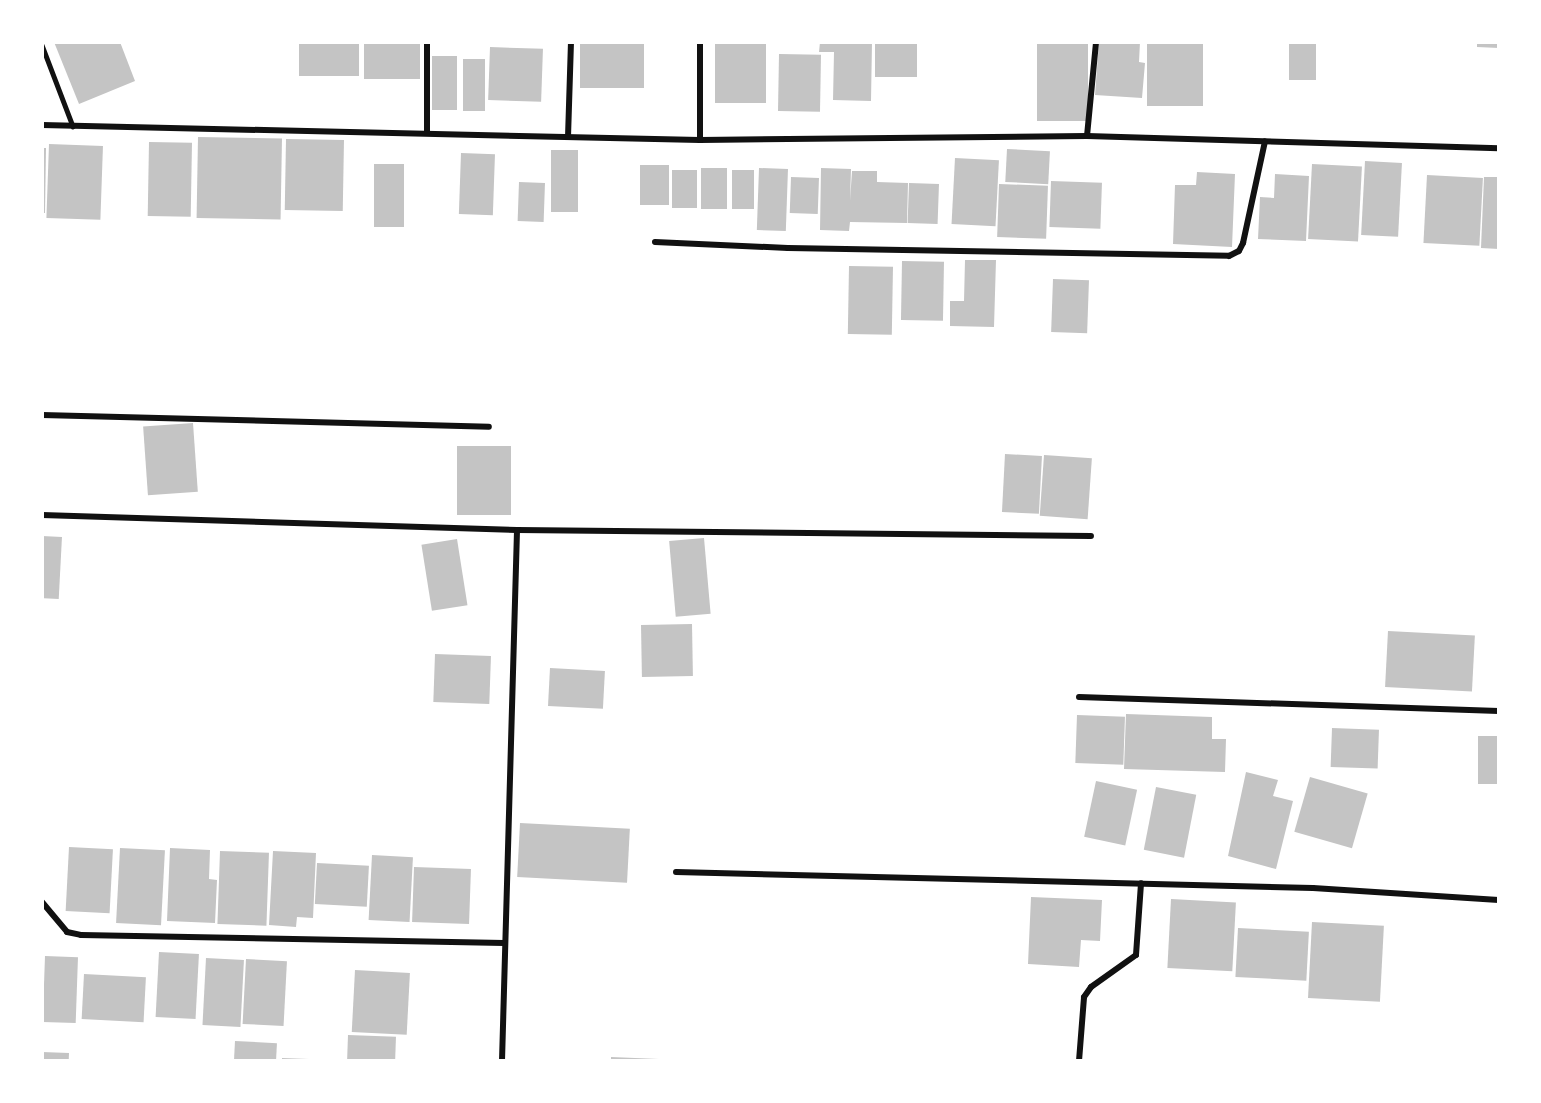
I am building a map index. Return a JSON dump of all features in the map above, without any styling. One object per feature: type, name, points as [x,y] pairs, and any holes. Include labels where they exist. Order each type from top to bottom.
[{"type":"street","points":[[427,42],[427,134]]},
{"type":"street","points":[[568,137],[571,42]]},
{"type":"street","points":[[700,42],[700,140]]},
{"type":"street","points":[[1088,136],[1096,42]]},
{"type":"street","points":[[42,125],[700,140],[1088,136],[1499,148]]},
{"type":"street","points":[[655,242],[788,248],[1229,256],[1239,251],[1243,243],[1265,141]]},
{"type":"street","points":[[42,415],[489,427]]},
{"type":"street","points":[[42,515],[517,530],[1090,536]]},
{"type":"street","points":[[502,1061],[517,530]]},
{"type":"street","points":[[1079,697],[1499,711]]},
{"type":"street","points":[[676,872],[1313,888],[1499,900]]},
{"type":"street","points":[[1079,1061],[1084,997],[1091,987],[1136,955],[1141,883]]},
{"type":"street","points":[[42,902],[68,932],[81,935],[504,943]]},
{"type":"lane","points":[[42,45],[73,126]]},
{"type":"building","points":[[54,42],[120,42],[135,81],[79,104]]},
{"type":"building","points":[[299,42],[359,42],[359,76],[299,76]]},
{"type":"building","points":[[364,42],[420,42],[420,79],[364,79]]},
{"type":"building","points":[[580,42],[644,42],[644,88],[580,88]]},
{"type":"building","points":[[715,42],[766,42],[766,103],[715,103]]},
{"type":"building","points":[[820,42],[872,42],[871,101],[833,100],[834,52],[819,52]]},
{"type":"building","points":[[875,42],[917,42],[917,77],[875,77]]},
{"type":"building","points":[[1037,42],[1088,42],[1088,121],[1037,121]]},
{"type":"building","points":[[1099,42],[1140,42],[1139,62],[1145,63],[1142,98],[1095,95]]},
{"type":"building","points":[[1147,42],[1203,42],[1203,106],[1147,106]]},
{"type":"building","points":[[1289,42],[1316,42],[1316,80],[1289,80]]},
{"type":"building","points":[[1477,42],[1499,42],[1499,48],[1477,47]]},
{"type":"building","points":[[490,47],[543,49],[541,102],[488,100]]},
{"type":"building","points":[[779,54],[821,55],[820,112],[778,111]]},
{"type":"building","points":[[432,56],[457,56],[457,110],[432,110]]},
{"type":"building","points":[[463,59],[485,59],[485,111],[463,111]]},
{"type":"building","points":[[198,137],[282,138],[281,219],[197,218]]},
{"type":"building","points":[[286,139],[344,140],[343,211],[285,210]]},
{"type":"building","points":[[149,142],[192,143],[191,217],[148,216]]},
{"type":"building","points":[[49,144],[103,146],[100,220],[46,218]]},
{"type":"building","points":[[42,148],[46,148],[45,213],[42,213]]},
{"type":"building","points":[[1007,149],[1050,151],[1048,184],[1005,182]]},
{"type":"building","points":[[551,150],[578,150],[578,212],[551,212]]},
{"type":"building","points":[[461,153],[495,154],[493,215],[459,214]]},
{"type":"building","points":[[955,158],[999,160],[995,226],[952,224]]},
{"type":"building","points":[[1365,161],[1402,163],[1398,237],[1361,235]]},
{"type":"building","points":[[374,164],[404,164],[404,227],[374,227]]},
{"type":"building","points":[[1312,164],[1362,167],[1358,242],[1308,239]]},
{"type":"building","points":[[640,165],[669,165],[669,205],[640,205]]},
{"type":"building","points":[[701,168],[727,168],[727,209],[701,209]]},
{"type":"building","points":[[759,168],[788,169],[786,231],[757,230]]},
{"type":"building","points":[[821,168],[851,169],[850,201],[852,171],[877,171],[877,182],[908,183],[907,223],[850,222],[849,231],[820,230]]},
{"type":"building","points":[[672,170],[697,170],[697,208],[672,208]]},
{"type":"building","points":[[732,170],[754,170],[754,209],[732,209]]},
{"type":"building","points":[[1197,172],[1235,174],[1232,247],[1173,244],[1175,185],[1196,185]]},
{"type":"building","points":[[1275,174],[1309,176],[1306,241],[1258,239],[1260,197],[1274,198]]},
{"type":"building","points":[[1427,175],[1483,178],[1479,246],[1423,243]]},
{"type":"building","points":[[791,177],[819,178],[818,214],[790,213]]},
{"type":"building","points":[[1484,177],[1499,177],[1499,249],[1481,248]]},
{"type":"building","points":[[1051,181],[1102,183],[1100,229],[1049,227]]},
{"type":"building","points":[[519,182],[545,183],[544,222],[518,221]]},
{"type":"building","points":[[909,183],[939,184],[938,224],[908,223]]},
{"type":"building","points":[[999,184],[1048,186],[1046,239],[997,237]]},
{"type":"building","points":[[965,260],[996,260],[994,327],[950,326],[950,301],[964,301]]},
{"type":"building","points":[[902,261],[944,262],[943,321],[901,320]]},
{"type":"building","points":[[849,266],[893,267],[892,335],[848,334]]},
{"type":"building","points":[[1053,279],[1089,280],[1087,333],[1051,332]]},
{"type":"building","points":[[193,423],[198,492],[148,495],[143,426]]},
{"type":"building","points":[[457,446],[511,446],[511,515],[457,515]]},
{"type":"building","points":[[1005,454],[1042,456],[1039,514],[1002,512]]},
{"type":"building","points":[[1044,455],[1092,458],[1088,519],[1040,516]]},
{"type":"building","points":[[42,536],[62,537],[59,599],[42,598]]},
{"type":"building","points":[[704,538],[711,614],[676,617],[669,541]]},
{"type":"building","points":[[457,539],[467,605],[432,611],[421,545]]},
{"type":"building","points":[[692,624],[693,676],[642,677],[641,625]]},
{"type":"building","points":[[1388,631],[1475,636],[1472,691],[1385,687]]},
{"type":"building","points":[[435,654],[491,656],[489,704],[433,702]]},
{"type":"building","points":[[550,668],[605,671],[603,709],[548,706]]},
{"type":"building","points":[[1126,714],[1212,717],[1212,739],[1226,739],[1225,772],[1124,769]]},
{"type":"building","points":[[1077,715],[1125,717],[1123,765],[1075,763]]},
{"type":"building","points":[[1332,728],[1379,730],[1378,769],[1331,767]]},
{"type":"building","points":[[1478,736],[1499,736],[1499,784],[1478,784]]},
{"type":"building","points":[[1246,772],[1278,780],[1273,796],[1293,801],[1276,869],[1228,856]]},
{"type":"building","points":[[1310,777],[1368,794],[1352,848],[1294,832]]},
{"type":"building","points":[[1096,781],[1137,790],[1125,845],[1084,837]]},
{"type":"building","points":[[1156,787],[1196,795],[1184,858],[1144,850]]},
{"type":"building","points":[[520,823],[630,829],[627,883],[517,877]]},
{"type":"building","points":[[69,847],[113,849],[110,913],[66,911]]},
{"type":"building","points":[[120,848],[165,850],[161,925],[116,923]]},
{"type":"building","points":[[170,848],[210,850],[209,879],[217,880],[215,923],[167,921]]},
{"type":"building","points":[[220,851],[269,853],[266,926],[217,924]]},
{"type":"building","points":[[273,851],[316,853],[313,918],[297,917],[296,927],[269,925]]},
{"type":"building","points":[[372,855],[413,857],[410,922],[369,920]]},
{"type":"building","points":[[317,863],[369,866],[367,907],[315,904]]},
{"type":"building","points":[[414,867],[471,869],[469,924],[412,922]]},
{"type":"building","points":[[1031,897],[1102,900],[1100,941],[1081,940],[1079,967],[1028,964]]},
{"type":"building","points":[[1171,899],[1236,902],[1232,971],[1167,968]]},
{"type":"building","points":[[1312,922],[1384,926],[1380,1002],[1308,998]]},
{"type":"building","points":[[1238,928],[1309,932],[1306,981],[1235,977]]},
{"type":"building","points":[[159,952],[199,954],[196,1019],[156,1017]]},
{"type":"building","points":[[45,956],[78,957],[76,1023],[43,1022]]},
{"type":"building","points":[[206,958],[244,960],[240,1027],[202,1025]]},
{"type":"building","points":[[246,959],[287,961],[284,1026],[243,1024]]},
{"type":"building","points":[[355,970],[410,973],[407,1035],[352,1032]]},
{"type":"building","points":[[84,974],[146,977],[144,1022],[82,1019]]},
{"type":"building","points":[[348,1035],[396,1037],[395,1061],[347,1061]]},
{"type":"building","points":[[235,1041],[277,1043],[276,1061],[234,1061]]},
{"type":"building","points":[[42,1052],[69,1053],[69,1061],[42,1061]]},
{"type":"building","points":[[611,1057],[659,1059],[659,1061],[611,1061]]},
{"type":"building","points":[[282,1058],[309,1059],[309,1061],[282,1061]]}]
